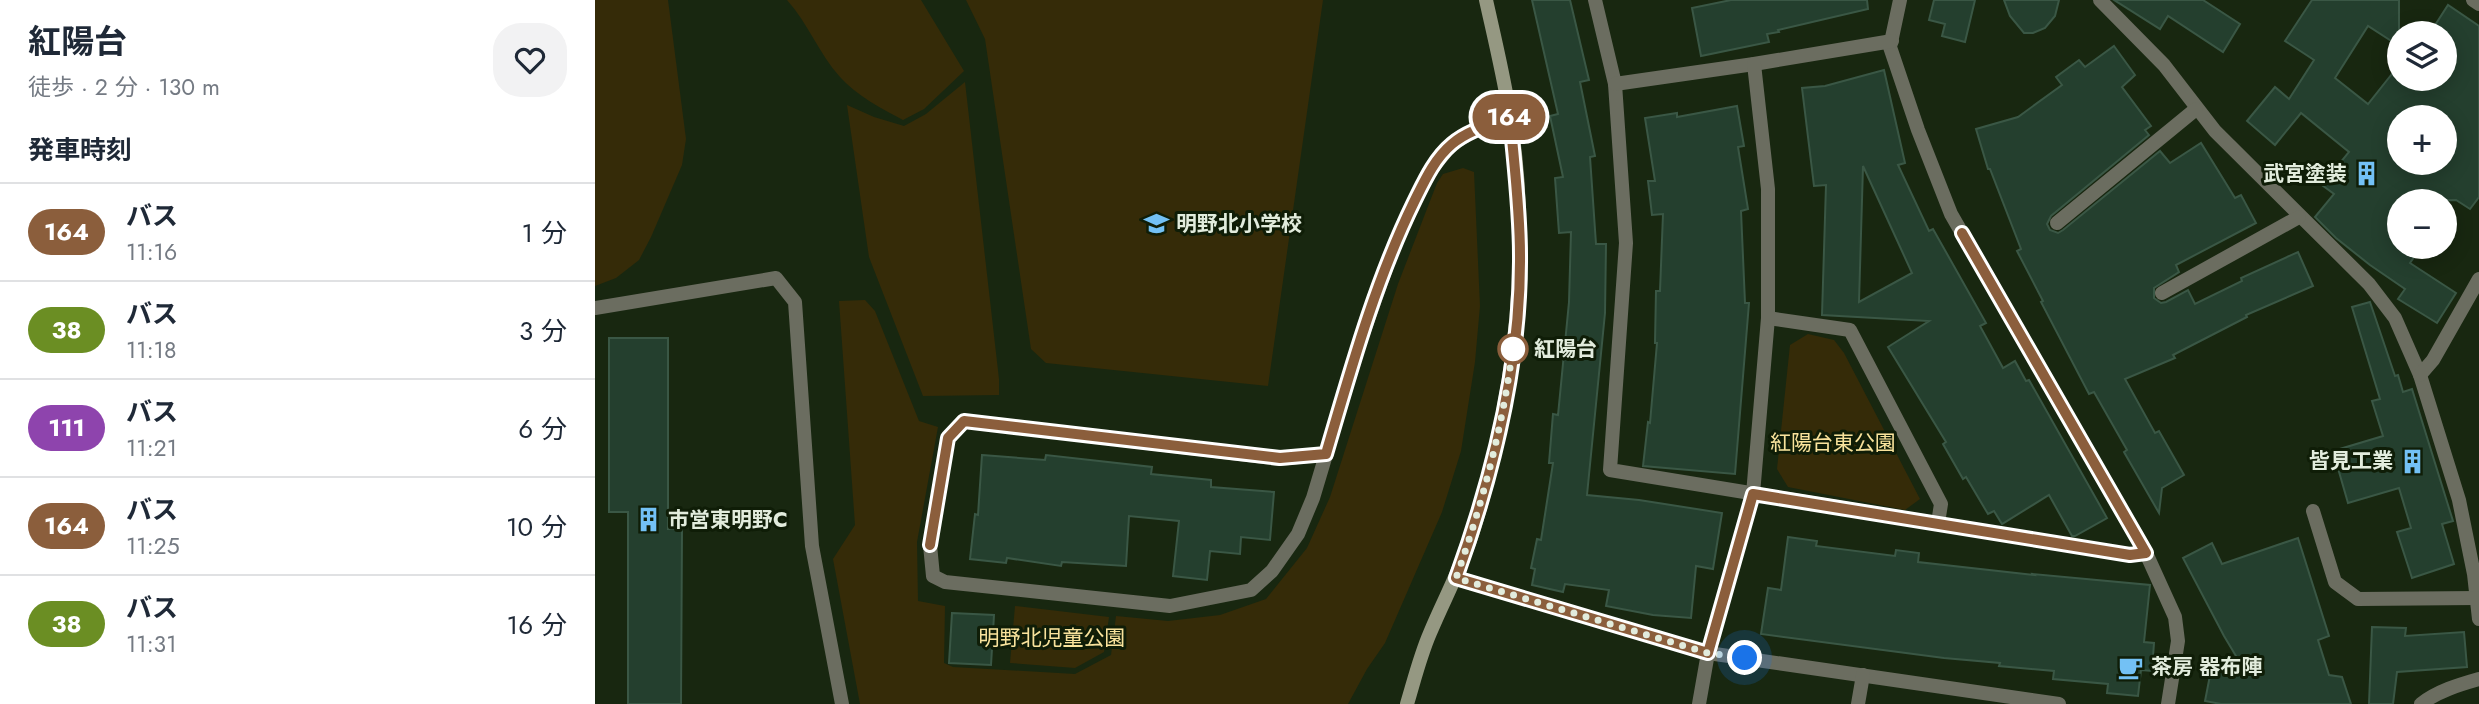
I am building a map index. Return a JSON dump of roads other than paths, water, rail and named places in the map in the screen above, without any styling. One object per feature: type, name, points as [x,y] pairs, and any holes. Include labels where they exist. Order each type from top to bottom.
[{"type":"street","points":[[1407,704],[1429,635],[1456,578],[1474,528],[1506,400],[1516,325],[1520,256],[1510,117],[1486,0]]},
{"type":"street","points":[[1595,0],[1615,84],[1626,243],[1610,470],[2130,555],[2146,553]]},
{"type":"street","points":[[1900,0],[1890,47],[1918,130],[1951,214],[2146,553],[2175,617],[2178,641],[2168,704]]},
{"type":"street","points":[[2473,0],[2479,4]]},
{"type":"street","points":[[2102,1],[2164,65],[2215,131],[2369,284],[2395,318],[2420,374],[2459,500],[2479,619]]},
{"type":"street","points":[[1615,84],[1892,41]]},
{"type":"street","points":[[1699,704],[1708,653],[1753,494],[1768,318],[1768,189],[1754,64]]},
{"type":"street","points":[[2057,223],[2196,109]]},
{"type":"street","points":[[1326,454],[1280,458],[964,421],[948,438],[930,545],[933,576],[945,582],[1170,606],[1251,590],[1272,571],[1298,534],[1326,454],[1358,348],[1395,243],[1429,172],[1452,144],[1476,130],[1510,117]]},
{"type":"street","points":[[2162,293],[2299,217]]},
{"type":"street","points":[[595,308],[776,278],[795,302],[812,546],[842,704]]},
{"type":"street","points":[[2420,374],[2433,360],[2479,279]]},
{"type":"street","points":[[1768,318],[1850,330],[1941,504],[1938,523]]},
{"type":"street","points":[[2313,511],[2335,582],[2358,599],[2477,598]]},
{"type":"street","points":[[1456,578],[1708,653],[1863,675],[1995,699],[2059,704]]},
{"type":"street","points":[[1859,704],[1863,675]]},
{"type":"street","points":[[2421,704],[2454,686],[2479,679]]},
{"type":"place","name":"武宮塗装","points":[[2367,174]]},
{"type":"place","name":"明野北小学校","points":[[1156,224]]},
{"type":"place","name":"紅陽台","points":[[1513,349]]},
{"type":"place","name":"皆見工業","points":[[2413,461]]},
{"type":"place","name":"市営東明野C","points":[[648,520]]},
{"type":"place","name":"茶房 器布陣","points":[[2131,667]]},
{"type":"park label","name":"紅陽台東公園","points":[[1833,443]]},
{"type":"park label","name":"明野北児童公園","points":[[1052,638]]}]
